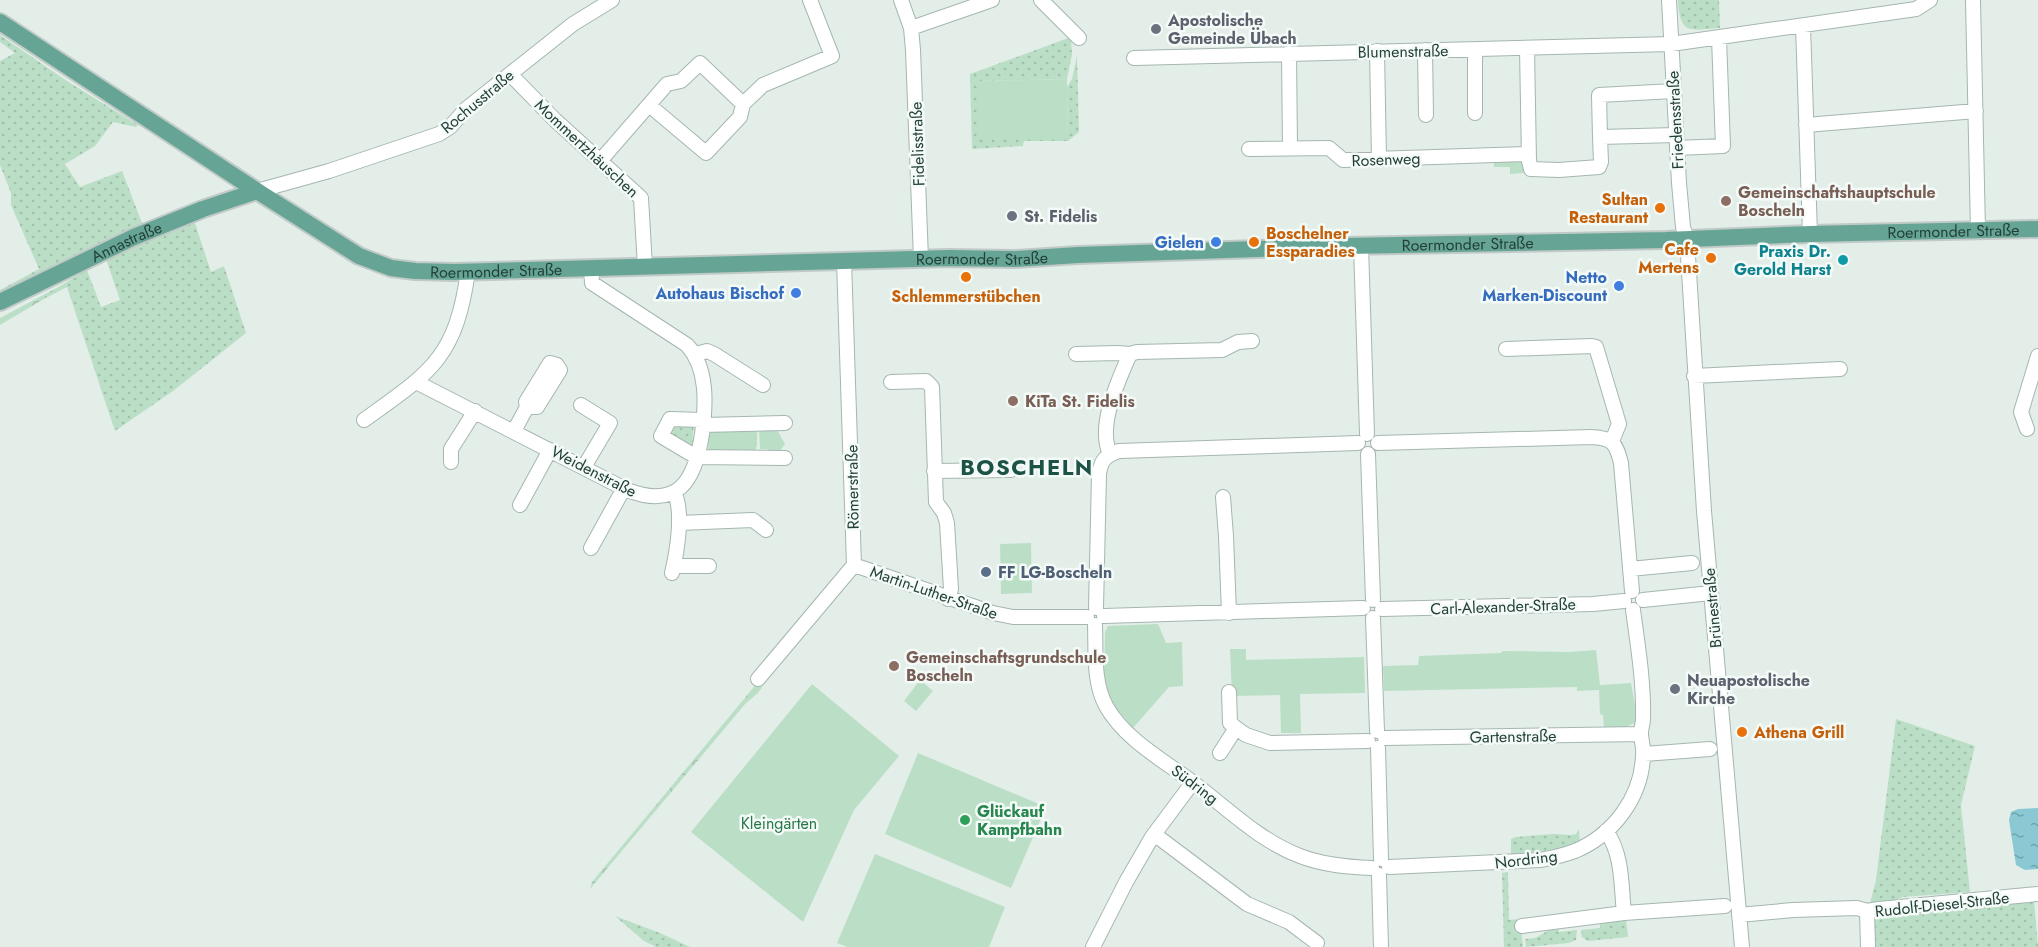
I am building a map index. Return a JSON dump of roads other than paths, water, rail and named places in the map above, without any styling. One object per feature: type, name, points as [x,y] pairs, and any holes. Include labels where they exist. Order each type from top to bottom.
[{"type":"main road","name":"Roermonder Straße","points":[[0,22],[256,191],[371,262],[391,268],[415,271],[921,259],[1015,259],[1361,246],[1687,240],[1809,234],[2038,229]]},
{"type":"main road","name":"Annastraße","points":[[0,302],[134,237],[203,209],[256,191]]},
{"type":"street","name":"Rochusstraße","points":[[256,191],[329,171],[439,134],[450,128],[466,109],[573,24],[612,0]]},
{"type":"street","points":[[649,105],[706,153],[740,117],[743,104],[763,85],[832,56],[810,0]]},
{"type":"street","name":"Fidelisstraße","points":[[901,0],[910,28],[916,101],[921,259]]},
{"type":"street","points":[[910,28],[992,0]]},
{"type":"street","points":[[1041,0],[1079,38]]},
{"type":"street","name":"Friedensstraße","points":[[1669,0],[1676,141],[1682,216],[1687,240]]},
{"type":"street","points":[[1914,4],[1930,0]]},
{"type":"street","points":[[1973,0],[1978,231]]},
{"type":"street","name":"Blumenstraße","points":[[1134,58],[1671,44],[1803,26],[1914,4]]},
{"type":"street","points":[[1803,26],[1809,234]]},
{"type":"street","points":[[1600,136],[1723,146],[1719,38]]},
{"type":"street","points":[[1527,48],[1528,154],[1530,166],[1535,170],[1599,166],[1599,95],[1674,92]]},
{"type":"street","points":[[1425,50],[1426,115]]},
{"type":"street","points":[[1475,50],[1475,114]]},
{"type":"street","points":[[1377,51],[1379,159]]},
{"type":"street","points":[[1289,53],[1290,148]]},
{"type":"street","points":[[600,160],[667,84],[681,81],[700,63],[743,104]]},
{"type":"street","name":"Mommertzhäuschen","points":[[510,74],[555,120],[641,198],[645,267]]},
{"type":"street","points":[[1806,125],[1976,111]]},
{"type":"street","name":"Rosenweg","points":[[1249,149],[1329,148],[1343,160],[1528,154]]},
{"type":"street","name":"Brünestraße","points":[[1687,240],[1694,376],[1742,947]]},
{"type":"street","points":[[1361,246],[1363,439],[1360,450],[1368,454]]},
{"type":"street","name":"Römerstraße","points":[[844,261],[854,565]]},
{"type":"street","points":[[591,268],[592,283],[687,345],[696,354],[703,378],[703,423],[694,469],[688,479],[674,492],[677,498],[679,523],[673,570],[709,566]]},
{"type":"street","points":[[364,420],[416,382],[440,357],[455,330],[465,294],[468,271]]},
{"type":"street","points":[[1076,354],[1222,350],[1238,342],[1252,341]]},
{"type":"street","name":"Nordring","points":[[1380,867],[1540,860],[1576,850],[1606,831],[1627,808],[1641,776],[1644,754],[1641,734],[1644,723],[1643,706],[1621,463],[1616,446],[1612,441],[1618,424],[1596,347],[1506,349]]},
{"type":"street","points":[[696,354],[707,351],[763,385]]},
{"type":"street","points":[[1130,354],[1117,385],[1106,426],[1105,443],[1110,454],[1119,451],[1375,437],[1378,443],[1377,449],[1368,454]]},
{"type":"street","points":[[2027,429],[2021,412],[2038,356]]},
{"type":"street","points":[[1694,376],[1840,369]]},
{"type":"street","points":[[891,382],[926,381],[932,387],[936,501],[947,523],[951,590],[948,599]]},
{"type":"street","name":"Weidenstraße","points":[[416,382],[624,488],[643,496],[652,497],[674,492]]},
{"type":"street","points":[[581,405],[610,423],[584,467]]},
{"type":"street","points":[[514,431],[527,407]]},
{"type":"street","points":[[451,462],[451,449],[475,411]]},
{"type":"street","points":[[785,423],[703,423],[670,420],[661,436],[698,457],[785,458]]},
{"type":"street","points":[[1378,443],[1591,437],[1606,438],[1612,441]]},
{"type":"street","points":[[520,505],[550,450]]},
{"type":"street","name":"Südring","points":[[1110,454],[1105,457],[1099,474],[1096,617],[1098,682],[1107,707],[1132,738],[1260,834],[1286,850],[1334,865],[1380,867]]},
{"type":"street","points":[[1368,454],[1381,947]]},
{"type":"street","points":[[934,471],[1011,470]]},
{"type":"street","points":[[591,548],[624,488]]},
{"type":"street","points":[[1222,497],[1229,613]]},
{"type":"street","points":[[679,523],[753,520],[766,530]]},
{"type":"street","points":[[1630,569],[1692,563]]},
{"type":"street","points":[[758,680],[854,565]]},
{"type":"street","name":"Martin-Luther-Straße","points":[[854,565],[986,612],[1013,617],[1096,617]]},
{"type":"street","name":"Carl-Alexander-Straße","points":[[1096,617],[1586,604],[1711,593]]},
{"type":"street","points":[[1220,753],[1236,728],[1230,723],[1229,692]]},
{"type":"street","name":"Gartenstraße","points":[[1236,728],[1246,735],[1270,743],[1641,734]]},
{"type":"street","points":[[1644,754],[1710,749]]},
{"type":"street","points":[[1093,947],[1126,882],[1154,834],[1193,782]]},
{"type":"street","points":[[1606,831],[1617,852],[1624,913]]},
{"type":"street","points":[[1154,834],[1247,904],[1289,922],[1317,943]]},
{"type":"street","name":"Rudolf-Diesel-Straße","points":[[1738,915],[1793,910],[1857,909],[1867,911],[2038,894]]},
{"type":"street","points":[[1522,926],[1624,913],[1725,906]]},
{"type":"street","points":[[1867,911],[1868,947]]},
{"type":"water","points":[[2038,808],[2038,869],[2025,870],[2016,865],[2009,820],[2011,812],[2018,809]]},
{"type":"place","name":"Apostolische Gemeinde Übach","points":[[1156,29]]},
{"type":"place","name":"Gemeinschaftshauptschule Boscheln","points":[[1726,201]]},
{"type":"place","name":"Sultan Restaurant","points":[[1660,208]]},
{"type":"place","name":"St. Fidelis","points":[[1012,216]]},
{"type":"place","name":"Gielen","points":[[1216,242]]},
{"type":"place","name":"Boschelner Essparadies","points":[[1254,242]]},
{"type":"place","name":"Cafe Mertens","points":[[1711,258]]},
{"type":"place","name":"Praxis Dr. Gerold Harst","points":[[1843,260]]},
{"type":"place","name":"Schlemmerstübchen","points":[[966,277]]},
{"type":"place","name":"Netto Marken-Discount","points":[[1619,286]]},
{"type":"place","name":"Autohaus Bischof","points":[[796,293]]},
{"type":"place","name":"KiTa St. Fidelis","points":[[1013,401]]},
{"type":"place","name":"FF LG-Boscheln","points":[[986,572]]},
{"type":"place","name":"Gemeinschaftsgrundschule Boscheln","points":[[894,666]]},
{"type":"place","name":"Neuapostolische Kirche","points":[[1675,689]]},
{"type":"place","name":"Athena Grill","points":[[1742,732]]},
{"type":"place","name":"Glückauf Kampfbahn","points":[[965,820]]},
{"type":"district","name":"BOSCHELN","points":[[1027,467]]},
{"type":"park label","name":"Kleingärten","points":[[779,823]]}]
